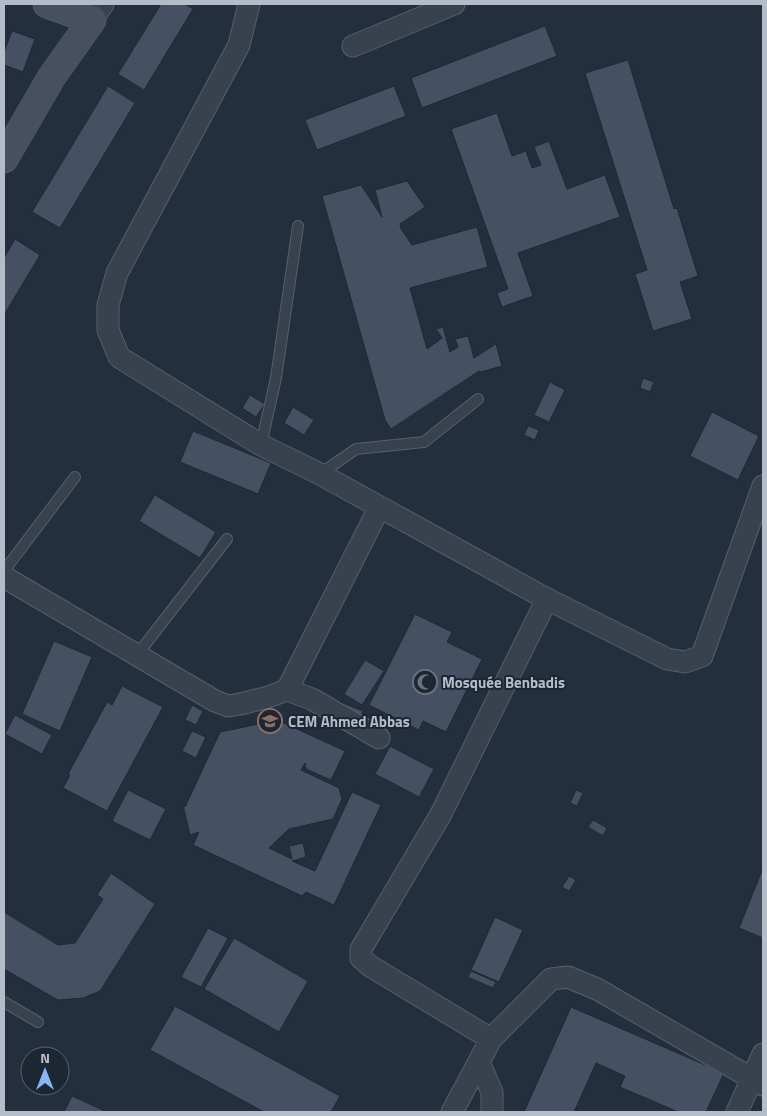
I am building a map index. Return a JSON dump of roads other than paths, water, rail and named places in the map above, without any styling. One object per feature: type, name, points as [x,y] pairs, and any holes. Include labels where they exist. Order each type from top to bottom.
[{"type":"street","points":[[4,159],[51,78],[98,12],[47,4]]},
{"type":"street","points":[[249,4],[239,45],[117,273],[108,305],[108,330],[119,357],[261,445],[320,474],[547,599],[667,659],[685,662],[702,656],[763,486]]},
{"type":"street","points":[[353,46],[454,4]]},
{"type":"street","points":[[287,690],[379,508]]},
{"type":"street","points":[[4,576],[215,701],[228,706],[265,698],[287,690],[312,698],[379,738]]},
{"type":"street","points":[[491,1039],[370,966],[361,958],[361,949],[440,814],[547,599]]},
{"type":"street","points":[[452,1112],[491,1039],[551,979],[568,977],[596,989],[758,1082]]},
{"type":"street","points":[[737,1112],[758,1082],[763,1054]]},
{"type":"street","points":[[479,1062],[492,1092],[492,1112]]},
{"type":"lane","points":[[261,445],[276,378],[298,226]]},
{"type":"lane","points":[[320,474],[356,448],[424,442],[478,400]]},
{"type":"lane","points":[[4,571],[75,476]]},
{"type":"lane","points":[[137,655],[227,539]]},
{"type":"lane","points":[[4,1002],[38,1022]]},
{"type":"place","name":"Mosquée Benbadis","points":[[425,682]]},
{"type":"place","name":"CEM Ahmed Abbas","points":[[270,721]]}]
